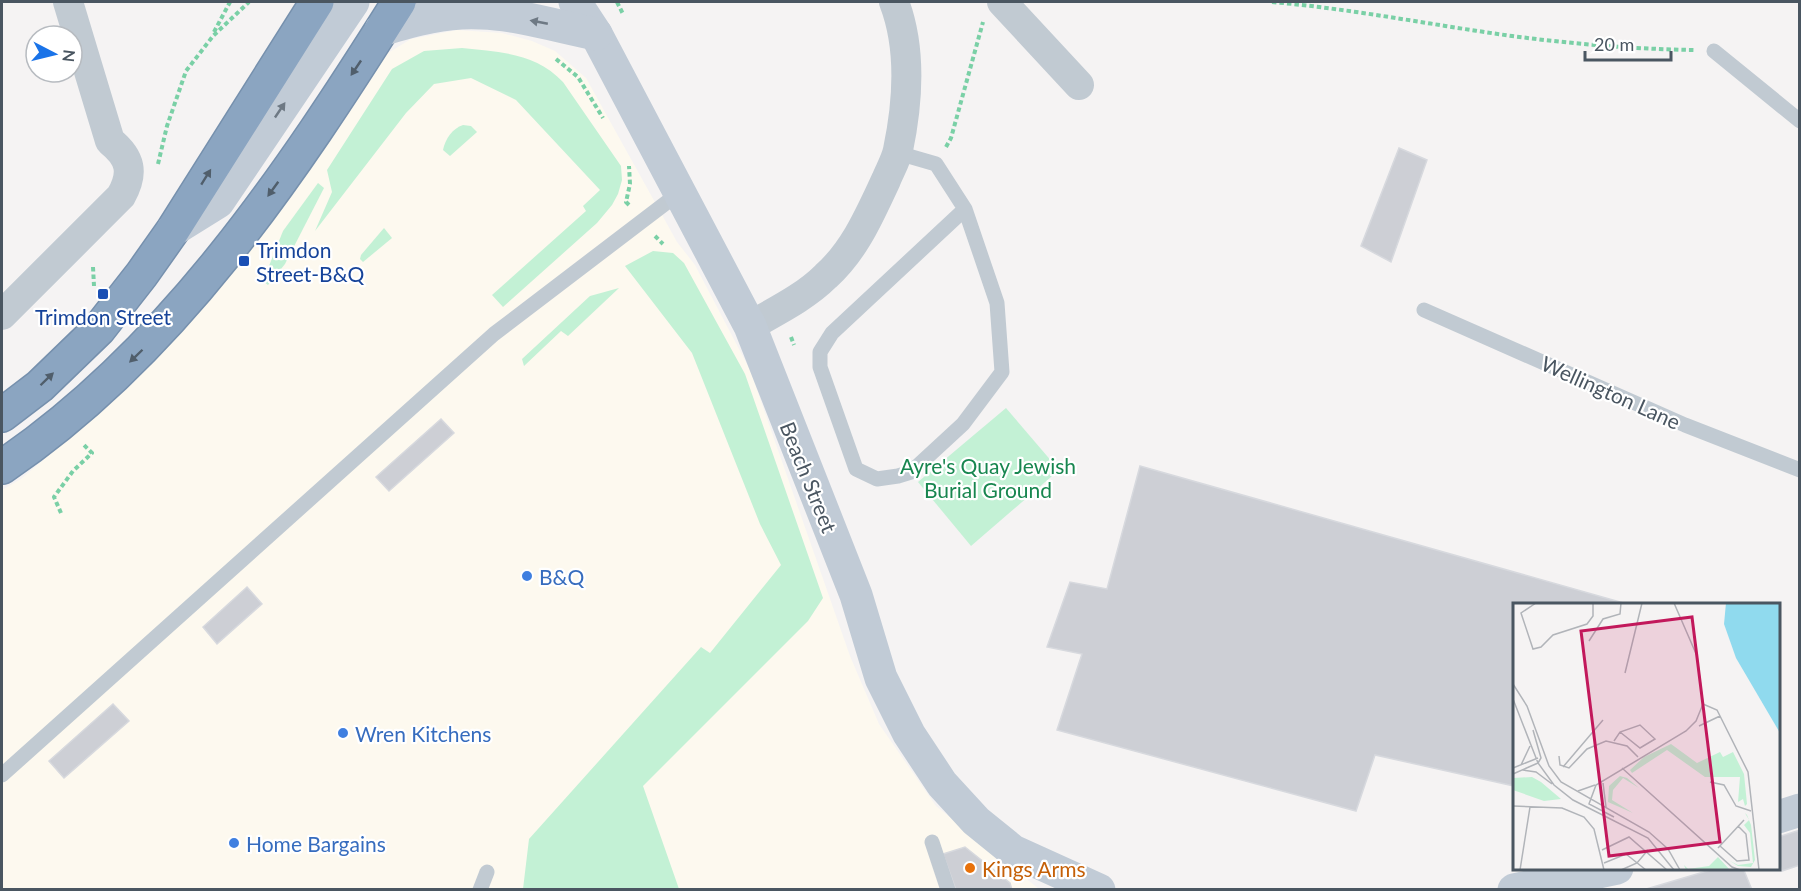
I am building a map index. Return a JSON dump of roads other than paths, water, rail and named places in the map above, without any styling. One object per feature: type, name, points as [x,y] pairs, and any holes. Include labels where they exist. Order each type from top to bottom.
[{"type":"highway","points":[[2,415],[40,386],[99,329],[142,274],[173,230],[317,2]]},
{"type":"highway","points":[[2,467],[40,441],[75,412],[146,345],[232,247],[307,142],[399,2]]},
{"type":"street","points":[[2,313],[142,177],[129,170],[123,152],[110,141],[68,2]]},
{"type":"street","points":[[173,230],[218,201],[353,2]]},
{"type":"street","name":"Beach Street","points":[[568,2],[596,34],[750,326],[856,595],[881,678],[909,734],[942,784],[976,821],[1014,851],[1099,890]]},
{"type":"street","points":[[750,326],[818,283],[848,252],[867,221],[898,153],[907,91],[905,50],[894,2]]},
{"type":"street","points":[[994,7],[1079,85]]},
{"type":"street","points":[[381,30],[422,18],[482,13],[596,34]]},
{"type":"street","points":[[1780,817],[1800,810]]},
{"type":"street","points":[[1514,890],[1608,870]]},
{"type":"lane","points":[[1714,51],[1800,121]]},
{"type":"lane","points":[[898,153],[936,164],[965,209],[997,303],[1002,372],[963,424],[911,472],[877,479],[856,469],[820,367],[820,352],[832,333],[965,209]]},
{"type":"lane","points":[[2,775],[495,334],[679,193]]},
{"type":"lane","name":"Wellington Lane","points":[[1424,310],[1685,424],[1800,470]]},
{"type":"lane","points":[[932,842],[948,890]]},
{"type":"lane","points":[[480,890],[487,872]]},
{"type":"place","name":"Trimdon Street-B&Q","points":[[244,261]]},
{"type":"place","name":"Trimdon Street","points":[[103,294]]},
{"type":"place","name":"B&Q","points":[[527,576]]},
{"type":"place","name":"Wren Kitchens","points":[[343,733]]},
{"type":"place","name":"Home Bargains","points":[[234,843]]},
{"type":"place","name":"Kings Arms","points":[[970,868]]},
{"type":"park label","name":"Ayre's Quay Jewish Burial Ground","points":[[988,477]]}]
